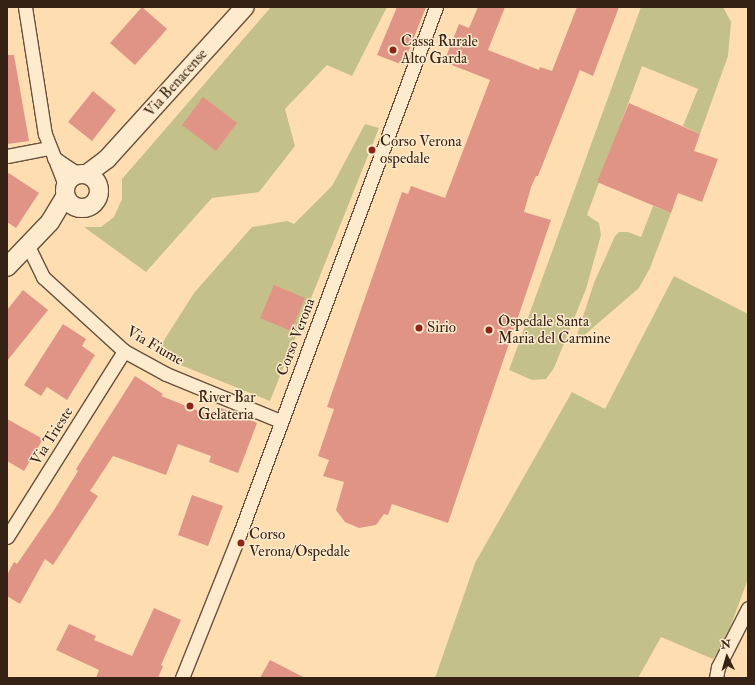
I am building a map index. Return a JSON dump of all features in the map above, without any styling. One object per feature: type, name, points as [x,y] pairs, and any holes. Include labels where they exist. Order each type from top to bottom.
[{"type":"main road","name":"Via Benacense","points":[[7,266],[50,222],[74,183],[107,159],[245,7]]},
{"type":"main road","name":"Via Benacense","points":[[50,222],[94,203],[107,159]]},
{"type":"main road","points":[[80,208],[71,204],[74,183],[95,180],[99,189]]},
{"type":"street","points":[[25,7],[51,153],[74,183]]},
{"type":"street","name":"Corso Verona","points":[[182,678],[240,533],[280,421],[436,7]]},
{"type":"street","points":[[7,156],[51,153]]},
{"type":"street","name":"Via Fiume","points":[[27,244],[43,277],[124,351],[166,374],[280,421]]},
{"type":"street","name":"Via Trieste","points":[[7,537],[124,351]]},
{"type":"street","points":[[716,678],[718,667],[748,608]]},
{"type":"shaded area","points":[[271,7],[387,7],[352,76],[327,65],[285,109],[295,146],[259,192],[212,198],[146,272],[84,227],[101,227],[114,217],[122,199],[122,179]]},
{"type":"shaded area","points":[[641,7],[723,7],[731,22],[728,56],[700,134],[683,126],[698,89],[642,66],[587,215],[599,223],[601,235],[586,289],[554,368],[546,379],[532,380],[509,370]]},
{"type":"shaded area","points":[[365,124],[379,128],[270,401],[168,360],[172,354],[161,345],[194,293],[252,227],[287,221],[294,224],[332,186]]},
{"type":"shaded area","points":[[653,206],[671,213],[650,268],[639,288],[574,344],[594,283],[615,236],[619,232],[628,232],[641,237]]},
{"type":"shaded area","points":[[674,276],[748,314],[748,579],[725,641],[713,659],[661,637],[638,678],[435,678],[475,563],[572,392],[605,409]]},
{"type":"building","points":[[142,7],[167,29],[135,65],[110,43]]},
{"type":"building","points":[[397,7],[426,7],[403,65],[377,55]]},
{"type":"building","points":[[478,7],[505,7],[488,50],[539,70],[540,67],[552,71],[577,7],[619,7],[593,76],[580,70],[538,176],[536,176],[531,187],[524,212],[551,220],[448,523],[392,504],[388,515],[384,514],[376,525],[359,528],[345,522],[336,510],[344,482],[323,476],[329,460],[318,456],[334,409],[327,407],[402,192],[408,194],[411,186],[445,198],[490,80],[444,62],[459,24],[469,28]]},
{"type":"building","points":[[7,55],[14,55],[29,141],[7,144]]},
{"type":"building","points":[[93,91],[116,110],[92,141],[68,122]]},
{"type":"building","points":[[203,97],[237,123],[216,151],[182,125]]},
{"type":"building","points":[[629,103],[700,134],[694,151],[718,159],[702,202],[678,193],[671,213],[597,182]]},
{"type":"building","points":[[7,172],[39,193],[16,228],[7,222]]},
{"type":"building","points":[[274,285],[305,298],[291,331],[260,318]]},
{"type":"building","points":[[23,290],[48,310],[7,361],[7,310]]},
{"type":"building","points":[[63,324],[86,339],[82,346],[95,355],[67,400],[47,387],[41,396],[24,385]]},
{"type":"building","points":[[135,376],[163,394],[161,396],[217,418],[221,408],[257,423],[238,473],[209,462],[211,456],[178,444],[166,475],[113,456],[90,491],[98,496],[53,565],[45,559],[20,604],[7,596],[7,575],[14,562],[17,564],[54,510],[78,471],[76,469]]},
{"type":"building","points":[[7,419],[43,439],[24,471],[7,461]]},
{"type":"building","points":[[192,495],[223,506],[208,546],[178,535]]},
{"type":"building","points":[[154,608],[181,620],[161,665],[163,666],[158,678],[96,678],[99,670],[56,650],[69,624],[96,636],[94,640],[132,656]]},
{"type":"building","points":[[270,660],[305,678],[260,678]]},
{"type":"place","name":"Cassa Rurale Alto Garda","points":[[393,50]]},
{"type":"place","name":"Corso Verona ospedale","points":[[372,150]]},
{"type":"place","name":"Sirio","points":[[419,328]]},
{"type":"place","name":"Ospedale Santa Maria del Carmine","points":[[489,330]]},
{"type":"place","name":"River Bar Gelateria","points":[[190,406]]},
{"type":"place","name":"Corso Verona/Ospedale","points":[[241,543]]}]
